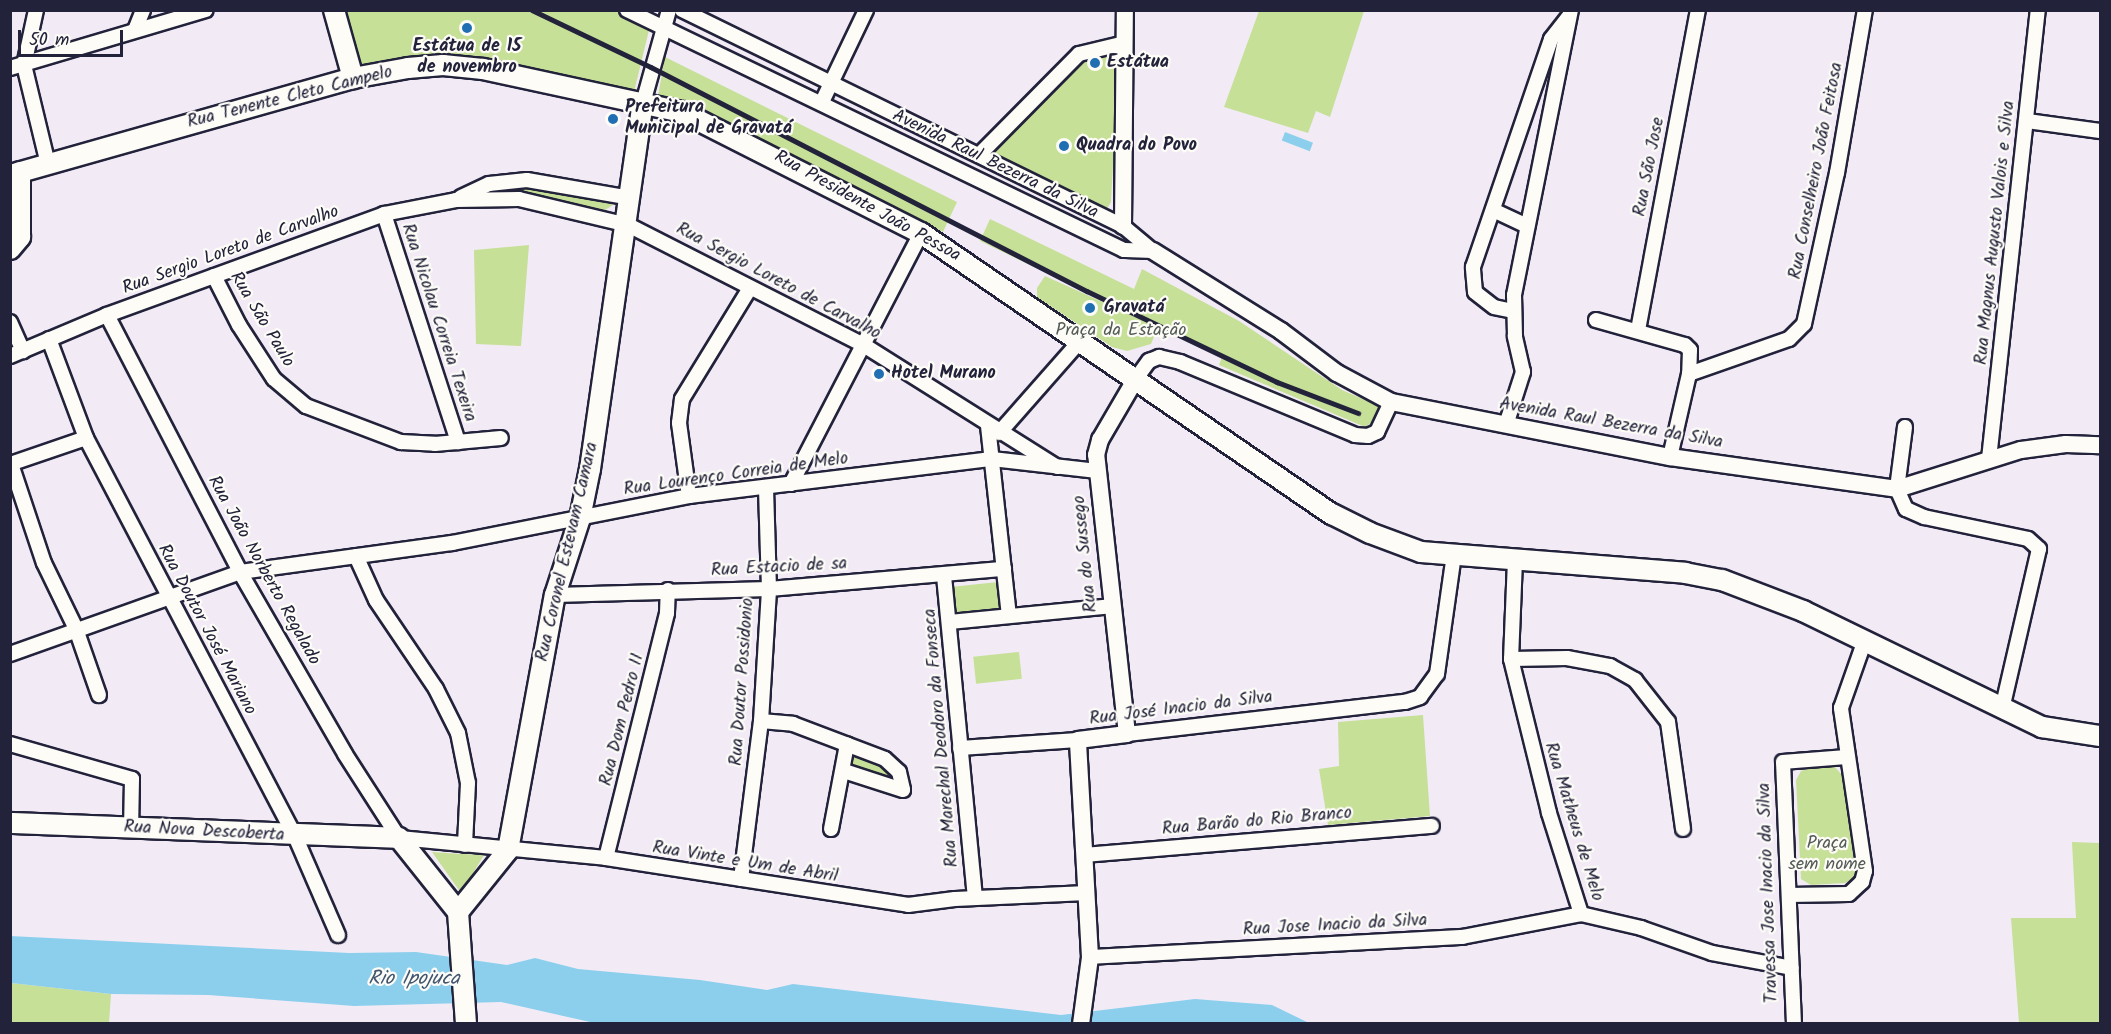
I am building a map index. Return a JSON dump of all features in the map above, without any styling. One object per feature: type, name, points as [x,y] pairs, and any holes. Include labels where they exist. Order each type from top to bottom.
[{"type":"main road","points":[[334,10],[353,78]]},
{"type":"main road","name":"Rua Tenente Cleto Campelo","points":[[15,173],[353,78],[443,65],[483,69],[643,103]]},
{"type":"main road","name":"Rua Coronel Estevam Camara","points":[[458,912],[508,850],[555,595],[580,518],[628,225],[643,103]]},
{"type":"main road","name":"Rua Presidente João Pessoa","points":[[643,103],[682,112],[715,126],[921,233],[1332,514],[1421,552],[1699,574],[1755,592],[1864,639],[2002,709],[2059,731],[2100,736]]},
{"type":"main road","points":[[10,249],[20,237],[15,173]]},
{"type":"main road","name":"Rua Nova Descoberta","points":[[11,820],[131,829],[399,838]]},
{"type":"main road","points":[[399,838],[458,912],[466,1023]]},
{"type":"street","points":[[36,10],[17,66],[48,164]]},
{"type":"street","points":[[135,30],[143,10]]},
{"type":"street","points":[[17,66],[206,10]]},
{"type":"street","name":"Avenida Raul Bezerra da Silva","points":[[627,10],[822,102],[1124,250],[1153,251]]},
{"type":"street","points":[[643,103],[662,27],[669,10]]},
{"type":"street","name":"Avenida Raul Bezerra da Silva","points":[[682,10],[1123,226],[1153,251],[1281,331],[1337,374],[1391,402],[1670,457],[1897,489],[1989,459],[2066,444],[2100,445]]},
{"type":"street","points":[[822,102],[866,10]]},
{"type":"street","points":[[1124,250],[1125,10]]},
{"type":"street","name":"Rua São Jose","points":[[1638,330],[1698,10]]},
{"type":"street","name":"Rua Conselheiro João Feitosa","points":[[1689,374],[1796,335],[1809,311],[1865,10]]},
{"type":"street","name":"Rua Magnus Augusto Valois e Silva","points":[[1989,459],[2038,10]]},
{"type":"street","points":[[1513,311],[1494,307],[1475,292],[1473,267],[1551,39],[1570,12]]},
{"type":"street","points":[[1506,425],[1522,372],[1513,311],[1570,12]]},
{"type":"street","points":[[979,155],[1079,54],[1125,43]]},
{"type":"street","points":[[2027,121],[2100,131]]},
{"type":"street","points":[[933,156],[944,138]]},
{"type":"street","name":"Rua Sergio Loreto de Carvalho","points":[[456,200],[489,184],[527,180],[631,198]]},
{"type":"street","points":[[1038,208],[1047,189]]},
{"type":"street","name":"Rua Sergio Loreto de Carvalho","points":[[17,353],[107,315],[384,214],[456,200],[519,200],[628,225],[862,344],[994,430],[1057,467]]},
{"type":"street","points":[[1492,210],[1528,226]]},
{"type":"street","name":"Rua Nicolau Correia Texeira","points":[[384,214],[458,442]]},
{"type":"street","points":[[791,484],[921,233]]},
{"type":"street","name":"Rua São Paulo","points":[[214,276],[239,325],[274,379],[295,400],[339,421]]},
{"type":"street","points":[[689,496],[679,423],[682,399],[750,288]]},
{"type":"street","name":"Rua João Norberto Regalado","points":[[107,315],[240,572],[345,754],[399,838]]},
{"type":"street","points":[[1596,320],[1638,330],[1684,345],[1690,350],[1689,374],[1670,457]]},
{"type":"street","points":[[10,322],[17,353]]},
{"type":"street","name":"Rua Doutor José Mariano","points":[[49,339],[86,438],[295,836],[338,935]]},
{"type":"street","points":[[1009,615],[992,459],[994,430],[1080,341]]},
{"type":"street","points":[[1135,380],[1149,361],[1159,357],[1180,362],[1355,435],[1368,436],[1377,432],[1391,402]]},
{"type":"street","name":"Rua do Sussego","points":[[1126,734],[1097,471],[1100,440],[1135,380]]},
{"type":"street","name":"Rua Nicolau Correia Texeira","points":[[339,421],[401,442],[458,442],[501,438]]},
{"type":"street","points":[[1905,427],[1897,489],[1906,509],[1914,514],[2028,539],[2036,544],[2039,555],[2002,709]]},
{"type":"street","points":[[86,438],[11,464],[44,563],[76,629],[99,695]]},
{"type":"street","name":"Rua Lourenço Correia de Melo","points":[[10,654],[240,572],[452,543],[689,496],[992,459],[1097,471]]},
{"type":"street","name":"Rua Doutor Possidonio","points":[[741,879],[761,721],[769,589],[766,487]]},
{"type":"street","name":"Rua José Inacio da Silva","points":[[960,748],[1078,740],[1405,702],[1420,697],[1437,674],[1454,555]]},
{"type":"street","points":[[356,556],[376,600],[436,689],[458,733],[468,783],[465,845]]},
{"type":"street","name":"Rua Matheus de Melo","points":[[1515,560],[1511,659],[1549,813],[1581,914],[1641,928],[1712,953],[1792,968]]},
{"type":"street","name":"Rua Estacio de sa","points":[[555,595],[668,590],[769,589],[944,576],[1004,569]]},
{"type":"street","name":"Rua Marechal Deodoro da Fonseca","points":[[944,576],[975,897]]},
{"type":"street","name":"Rua Dom Pedro II","points":[[606,858],[668,613],[668,590]]},
{"type":"street","points":[[949,622],[1111,606]]},
{"type":"street","points":[[1789,895],[1849,894],[1862,882],[1865,871],[1846,757],[1842,696],[1864,639]]},
{"type":"street","points":[[1511,659],[1567,658],[1610,666],[1635,680],[1668,723],[1683,829]]},
{"type":"street","points":[[761,721],[793,724],[894,764],[903,790],[844,771]]},
{"type":"street","points":[[1078,740],[1090,957],[1081,1023]]},
{"type":"street","points":[[10,744],[128,777],[134,782],[131,829]]},
{"type":"street","points":[[831,829],[844,771],[847,744]]},
{"type":"street","name":"Travessa Jose Inacio da Silva","points":[[1794,1023],[1783,762],[1846,757]]},
{"type":"street","name":"Rua Barão do Rio Branco","points":[[1085,855],[1432,826]]},
{"type":"street","name":"Rua Vinte e Um de Abril","points":[[399,838],[606,858],[908,905],[975,897],[1087,893]]},
{"type":"street","name":"Rua Jose Inacio da Silva","points":[[1090,957],[1462,937],[1581,914]]},
{"type":"green space","points":[[343,11],[617,11],[650,26],[634,92],[442,57],[357,65]]},
{"type":"green space","points":[[1259,11],[1364,11],[1330,117],[1316,111],[1308,133],[1224,107]]},
{"type":"green space","points":[[1109,49],[1116,53],[1117,88],[1111,202],[1105,212],[992,156],[1077,62]]},
{"type":"green space","points":[[665,57],[957,202],[943,232],[686,102],[658,96]]},
{"type":"green space","points":[[521,185],[612,199],[613,205],[605,210],[523,191]]},
{"type":"green space","points":[[990,219],[1134,289],[1142,269],[1239,321],[1342,390],[1381,407],[1379,417],[1365,427],[1219,365],[1222,357],[980,241]]},
{"type":"green space","points":[[529,245],[521,346],[476,344],[474,250]]},
{"type":"green space","name":"Praça da Estação","points":[[1045,276],[1158,327],[1151,344],[1127,351],[1112,347],[1037,297],[1037,288]]},
{"type":"green space","points":[[998,582],[1001,612],[953,617],[950,587]]},
{"type":"green space","points":[[1019,652],[1022,679],[976,684],[973,657]]},
{"type":"green space","points":[[1423,715],[1430,816],[1328,825],[1319,769],[1339,766],[1338,722]]},
{"type":"green space","points":[[854,752],[894,769],[888,783],[848,766]]},
{"type":"green space","name":"Praça sem nome","points":[[1831,763],[1845,778],[1857,871],[1855,877],[1845,883],[1811,885],[1801,879],[1796,780],[1801,771]]},
{"type":"green space","points":[[2072,842],[2100,843],[2100,1023],[2019,1023],[2011,918],[2076,918]]},
{"type":"green space","points":[[432,852],[462,854],[484,855],[461,893]]},
{"type":"green space","points":[[11,983],[111,994],[109,1023],[11,1024]]},
{"type":"water","points":[[1285,132],[1313,143],[1310,151],[1282,140]]},
{"type":"water","name":"Rio Ipojuca","points":[[10,936],[349,953],[416,952],[507,965],[535,958],[578,969],[700,980],[767,990],[793,984],[1061,1015],[1195,999],[1272,1005],[1309,1023],[599,1024],[501,1002],[354,1006],[208,995],[111,994],[11,983]]},
{"type":"railway","points":[[532,10],[651,67],[1087,291],[1277,382],[1358,413]]},
{"type":"place","name":"Estátua de 15 de novembro","points":[[467,28]]},
{"type":"place","name":"Estátua","points":[[1095,63]]},
{"type":"place","name":"Prefeitura Municipal de Gravatá","points":[[613,119]]},
{"type":"place","name":"Quadra do Povo","points":[[1064,146]]},
{"type":"place","name":"Gravatá","points":[[1090,308]]},
{"type":"place","name":"Hotel Murano","points":[[879,374]]}]
